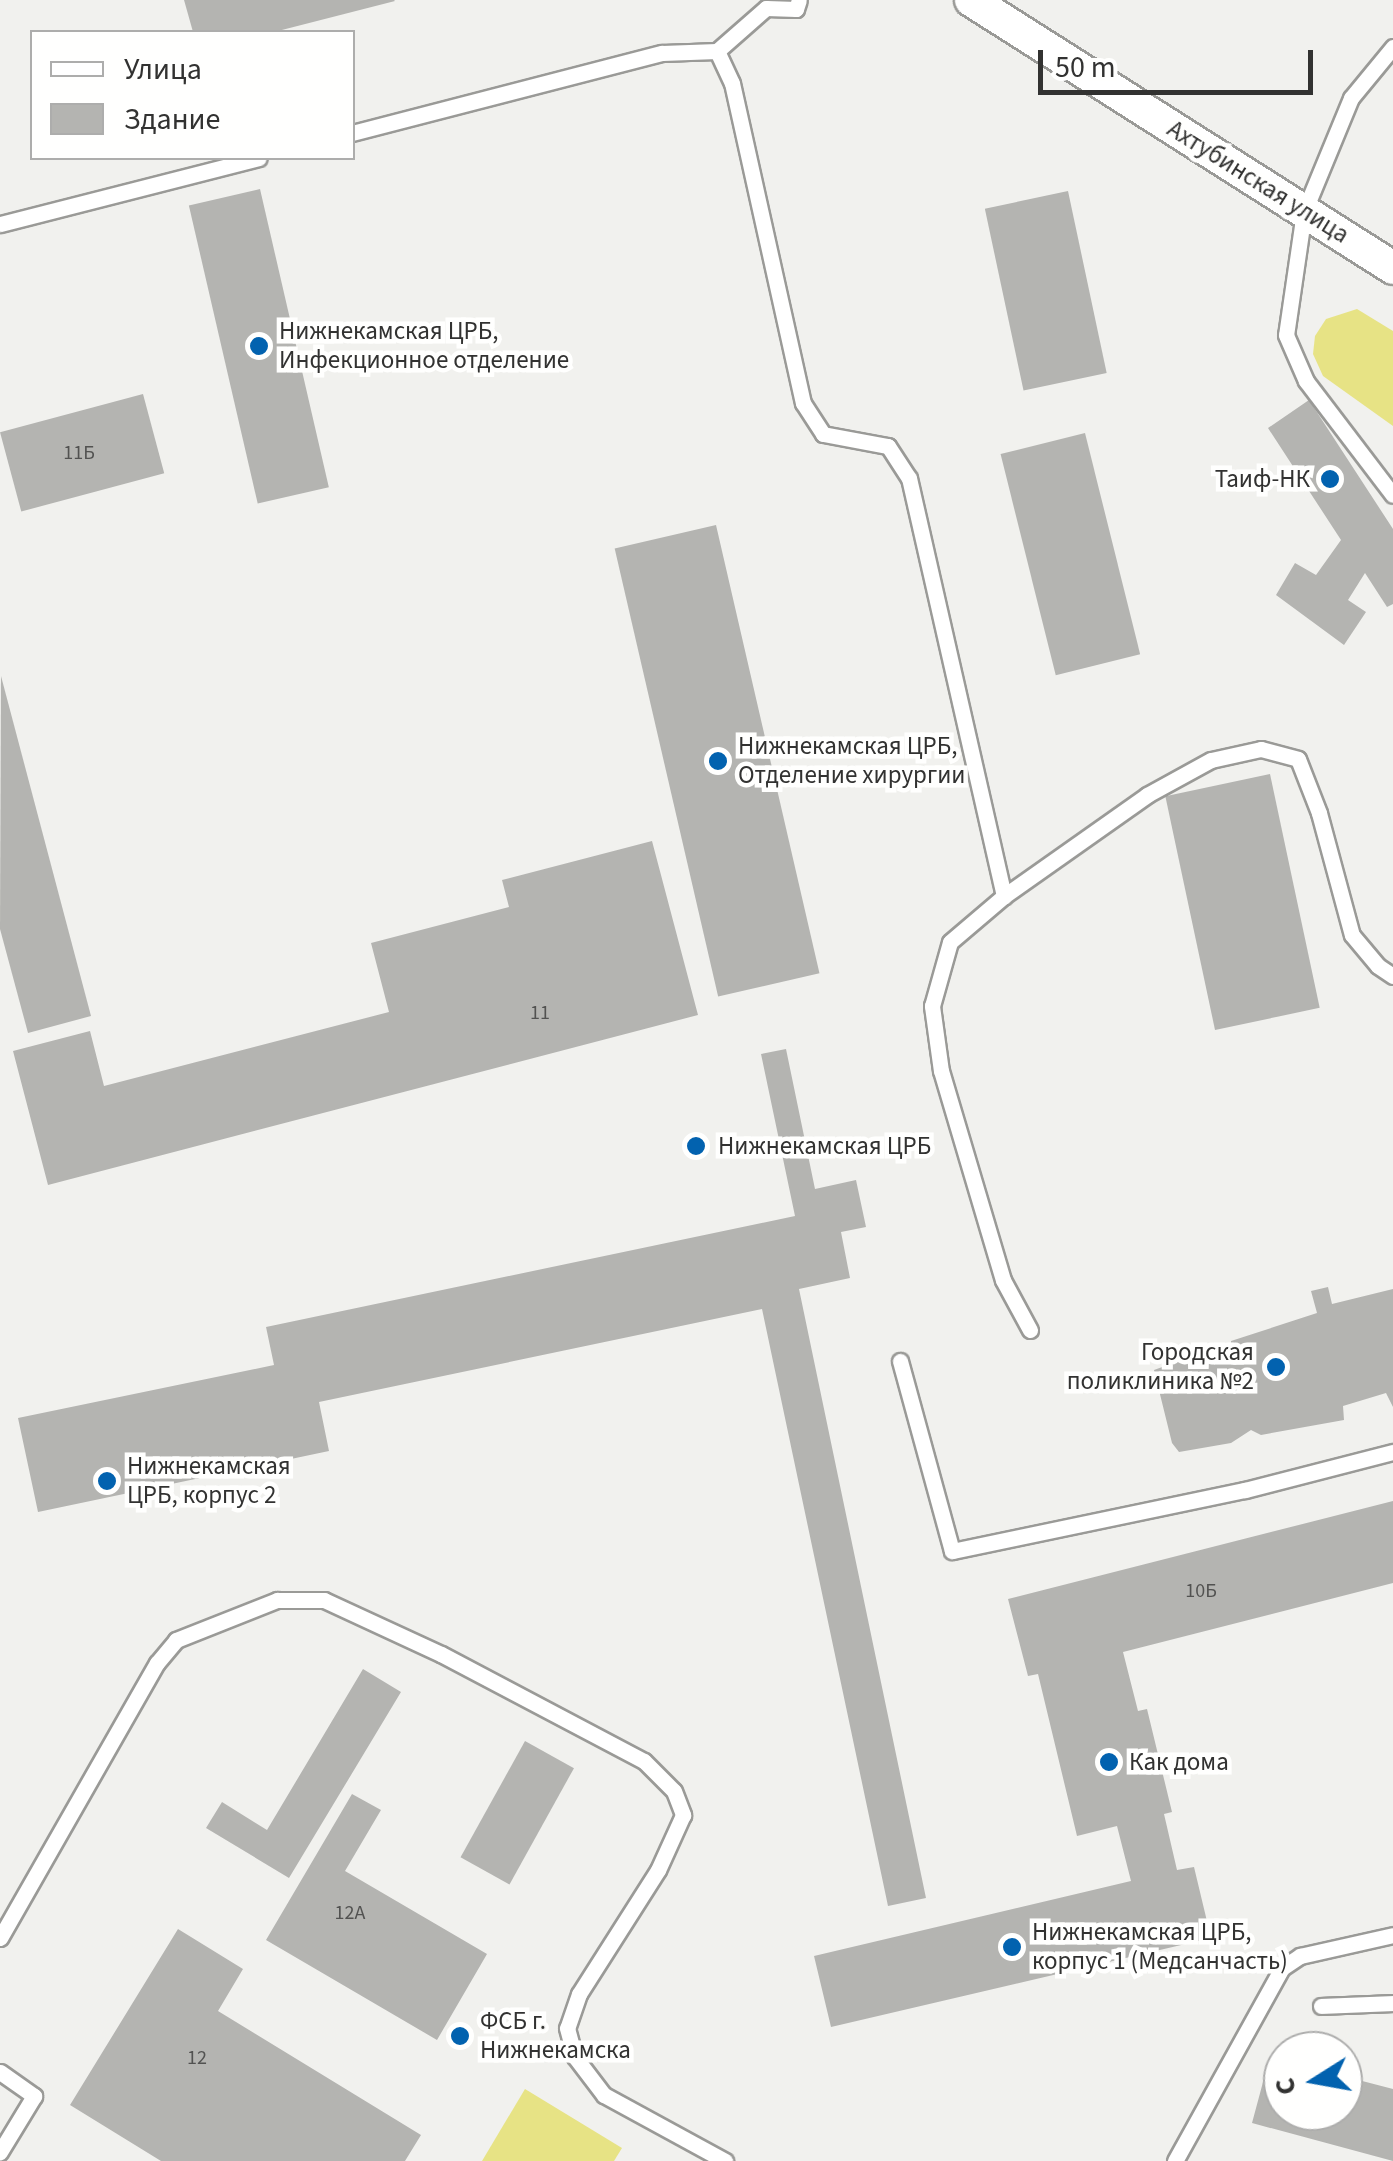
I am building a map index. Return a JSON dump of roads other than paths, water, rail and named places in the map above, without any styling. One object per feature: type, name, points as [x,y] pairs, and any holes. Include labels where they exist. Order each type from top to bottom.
[{"type":"street","name":"Ахтубинская улица","points":[[971,0],[1393,268]]},
{"type":"lane","points":[[355,132],[662,53],[717,51],[766,8],[796,9],[798,0]]},
{"type":"lane","points":[[1393,47],[1351,98],[1304,212],[1286,335],[1306,381],[1393,495]]},
{"type":"lane","points":[[717,51],[732,83],[803,403],[822,434],[888,446],[909,478],[1004,896]]},
{"type":"lane","points":[[0,224],[251,160]]},
{"type":"lane","points":[[1030,1330],[1002,1280],[941,1071],[932,1006],[950,942],[1004,896],[1147,795],[1211,760],[1261,749],[1298,759],[1319,813],[1352,935],[1378,966],[1393,976]]},
{"type":"lane","points":[[900,1361],[952,1551],[1244,1490],[1393,1452]]},
{"type":"lane","points":[[0,1938],[175,1636],[277,1600],[324,1600],[442,1654],[644,1760],[674,1791],[683,1815],[658,1870],[580,1994],[567,2028],[575,2057],[604,2095],[725,2161]]},
{"type":"lane","points":[[1175,2161],[1282,1968],[1300,1956],[1393,1935]]},
{"type":"lane","points":[[1321,2006],[1393,2003]]},
{"type":"lane","points":[[0,2072],[34,2096],[0,2152]]},
{"type":"place","name":"Нижнекамская ЦРБ, Инфекционное отделение","points":[[259,346]]},
{"type":"place","name":"Таиф-НК","points":[[1330,479]]},
{"type":"place","name":"Нижнекамская ЦРБ, Отделение хирургии","points":[[718,761]]},
{"type":"place","name":"Нижнекамская ЦРБ","points":[[696,1146]]},
{"type":"place","name":"Городская поликлиника №2","points":[[1276,1367]]},
{"type":"place","name":"Нижнекамская ЦРБ, корпус 2","points":[[107,1481]]},
{"type":"place","name":"Как дома","points":[[1109,1762]]},
{"type":"place","name":"Нижнекамская ЦРБ, корпус 1 (Медсанчасть)","points":[[1012,1947]]},
{"type":"place","name":"ФСБ г. Нижнекамска","points":[[460,2036]]}]
